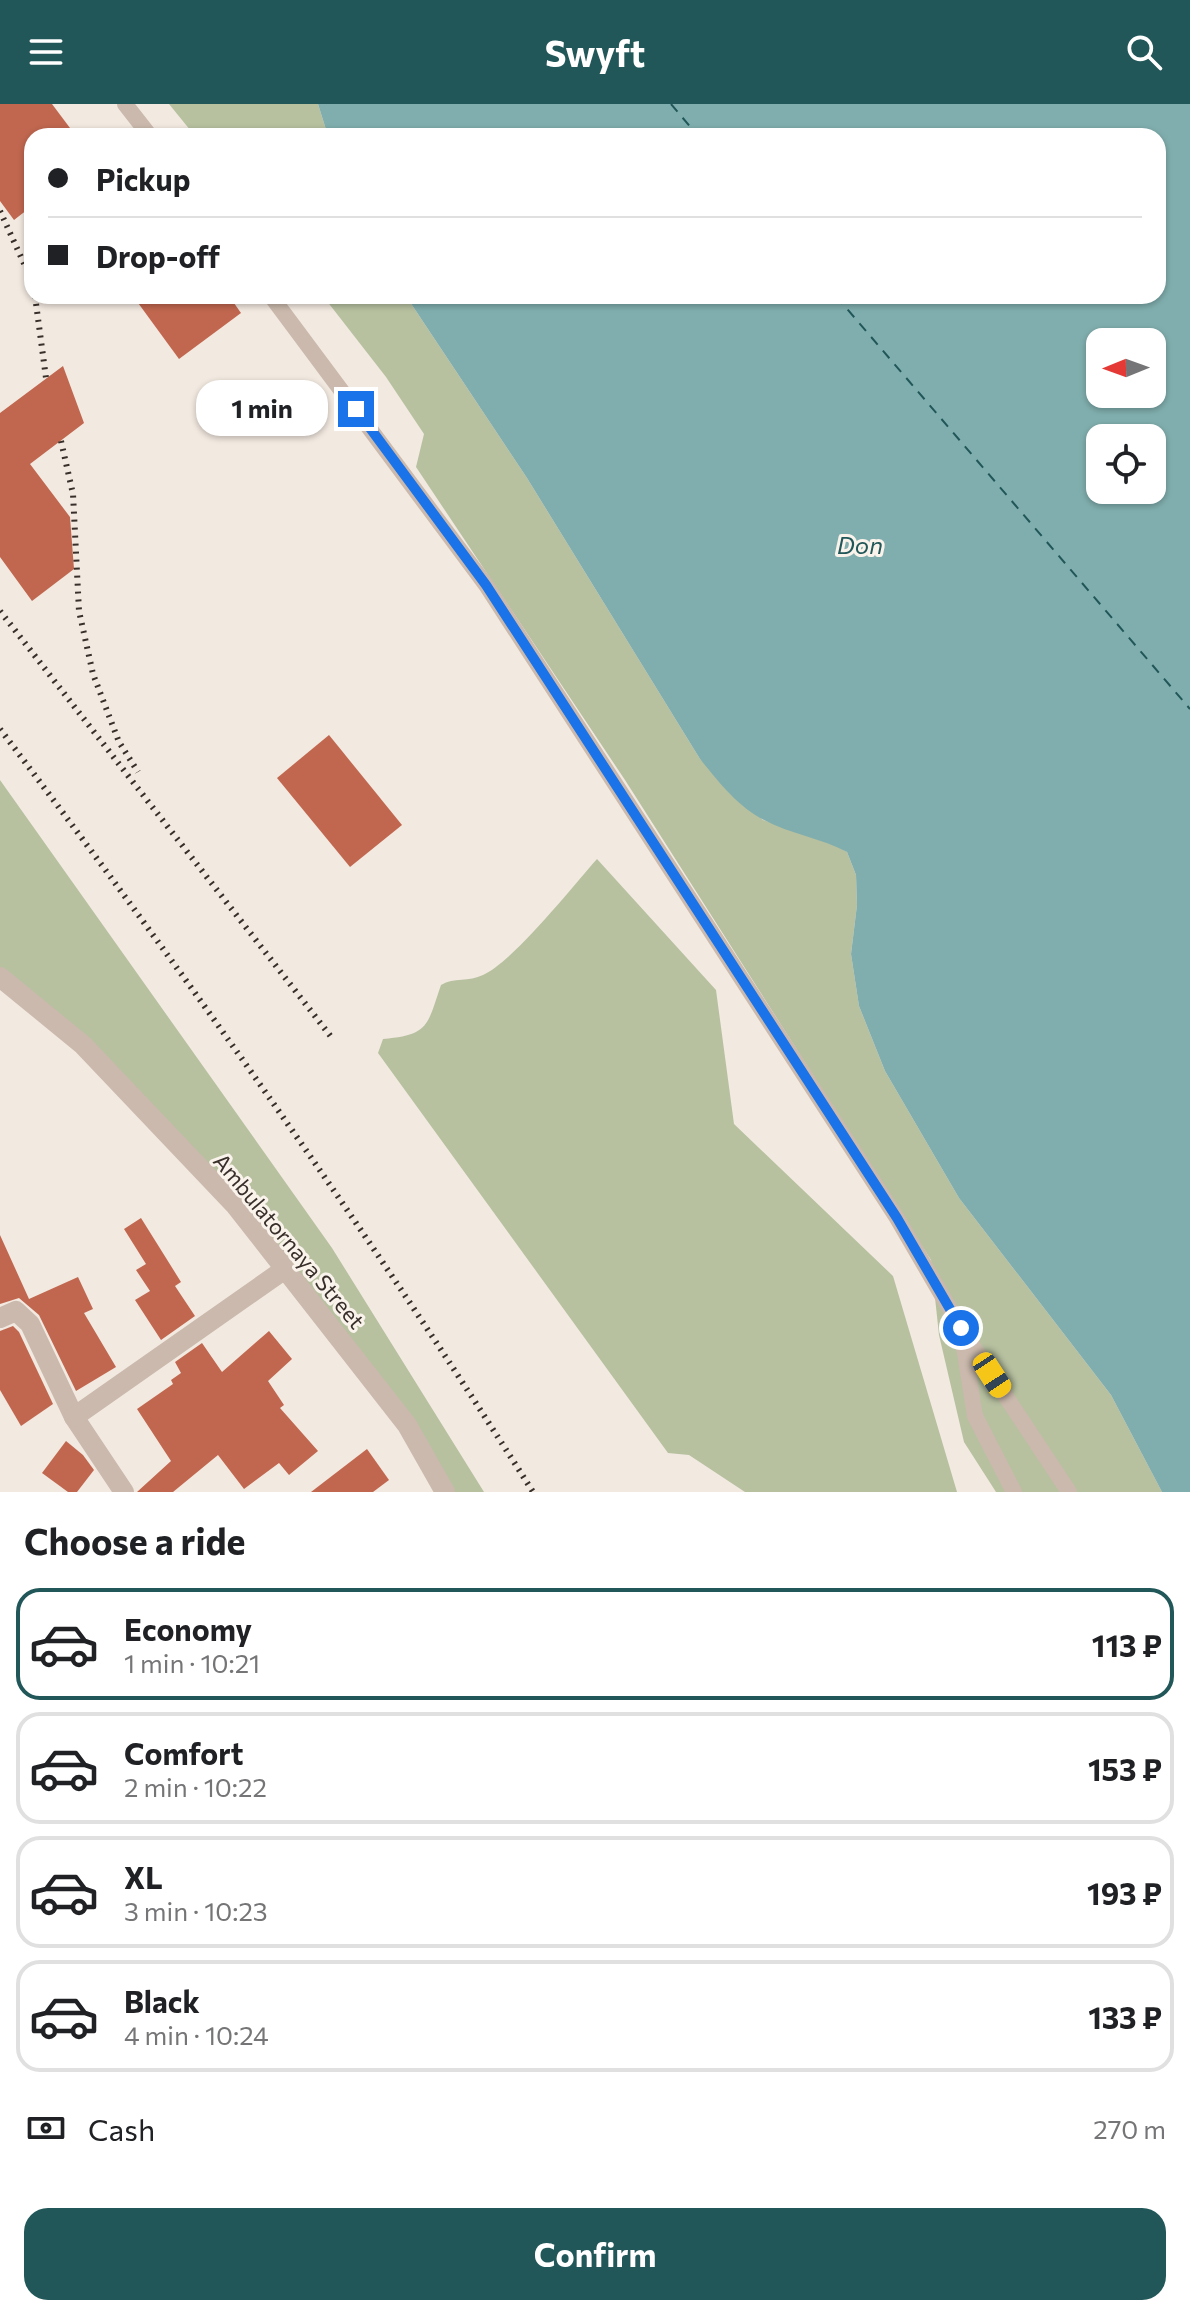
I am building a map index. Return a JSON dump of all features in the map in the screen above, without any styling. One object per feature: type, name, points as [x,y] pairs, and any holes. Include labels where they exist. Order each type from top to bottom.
[{"type":"street","name":"Ambulatornaya Street","points":[[0,977],[83,1045],[235,1205],[407,1425],[445,1492]]},
{"type":"street","points":[[74,1417],[285,1269]]},
{"type":"street","points":[[0,1318],[16,1311],[30,1324],[74,1417],[124,1492]]},
{"type":"lane","points":[[125,104],[144,128]]},
{"type":"lane","points":[[277,304],[486,585],[888,1204],[961,1328],[1069,1492]]},
{"type":"lane","points":[[961,1328],[975,1416],[1014,1492]]},
{"type":"green space","points":[[169,104],[318,104],[326,128],[188,128]]},
{"type":"green space","points":[[329,304],[411,304],[527,478],[700,759],[763,820],[827,841],[847,852],[856,875],[857,905],[851,954],[859,1006],[885,1071],[959,1198],[1111,1395],[1162,1492],[996,1492],[964,1442],[939,1335],[931,1260],[625,780],[416,467],[424,434],[386,377]]},
{"type":"green space","points":[[0,780],[332,1248],[484,1492],[445,1492],[235,1205],[0,977]]},
{"type":"green space","points":[[597,859],[716,990],[734,1124],[893,1276],[957,1492],[745,1492],[689,1455],[668,1453],[378,1053],[383,1039],[410,1035],[424,1026],[441,985],[483,975],[510,955]]},
{"type":"water","name":"Don","points":[[318,104],[1190,104],[1190,1492],[1162,1492],[1111,1395],[959,1198],[885,1071],[859,1006],[851,954],[857,905],[856,875],[847,852],[755,815],[729,793],[700,759],[527,478],[411,304],[1166,304],[1166,128],[326,128]]},
{"type":"building","points":[[0,104],[52,104],[70,128],[24,128],[24,212],[14,220],[0,201]]},
{"type":"building","points":[[139,304],[235,304],[241,313],[179,359]]},
{"type":"building","points":[[63,366],[84,423],[30,464],[70,517],[74,569],[32,601],[0,557],[0,413]]},
{"type":"building","points":[[329,735],[402,825],[350,867],[277,778]]},
{"type":"building","points":[[141,1218],[181,1282],[175,1286],[195,1316],[161,1340],[135,1300],[150,1291],[136,1270],[146,1264],[124,1229]]},
{"type":"building","points":[[0,1235],[29,1299],[78,1277],[93,1309],[84,1313],[116,1367],[76,1391],[39,1315],[19,1298],[0,1304]]},
{"type":"building","points":[[13,1326],[19,1332],[53,1404],[21,1426],[0,1390],[0,1331]]},
{"type":"building","points":[[269,1331],[292,1359],[268,1381],[284,1405],[280,1408],[318,1451],[289,1475],[279,1463],[244,1489],[218,1455],[173,1492],[137,1492],[171,1461],[137,1409],[173,1384],[171,1380],[181,1373],[175,1362],[202,1343],[222,1372]]},
{"type":"building","points":[[66,1441],[83,1455],[94,1470],[77,1492],[68,1492],[42,1473]]},
{"type":"building","points":[[367,1449],[389,1480],[373,1492],[311,1492]]},
{"type":"ferry route","points":[[671,104],[691,128]]},
{"type":"ferry route","points":[[843,304],[1190,709]]},
{"type":"railway","points":[[0,211],[24,264]]},
{"type":"railway","points":[[36,304],[46,378]]},
{"type":"railway","points":[[61,441],[73,494],[79,611],[93,674],[119,742],[138,772]]},
{"type":"railway","points":[[0,611],[332,1038]]},
{"type":"railway","points":[[0,729],[274,1105],[406,1297],[533,1492]]},
{"type":"route","points":[[356,409],[486,585],[897,1218],[961,1328]]}]
